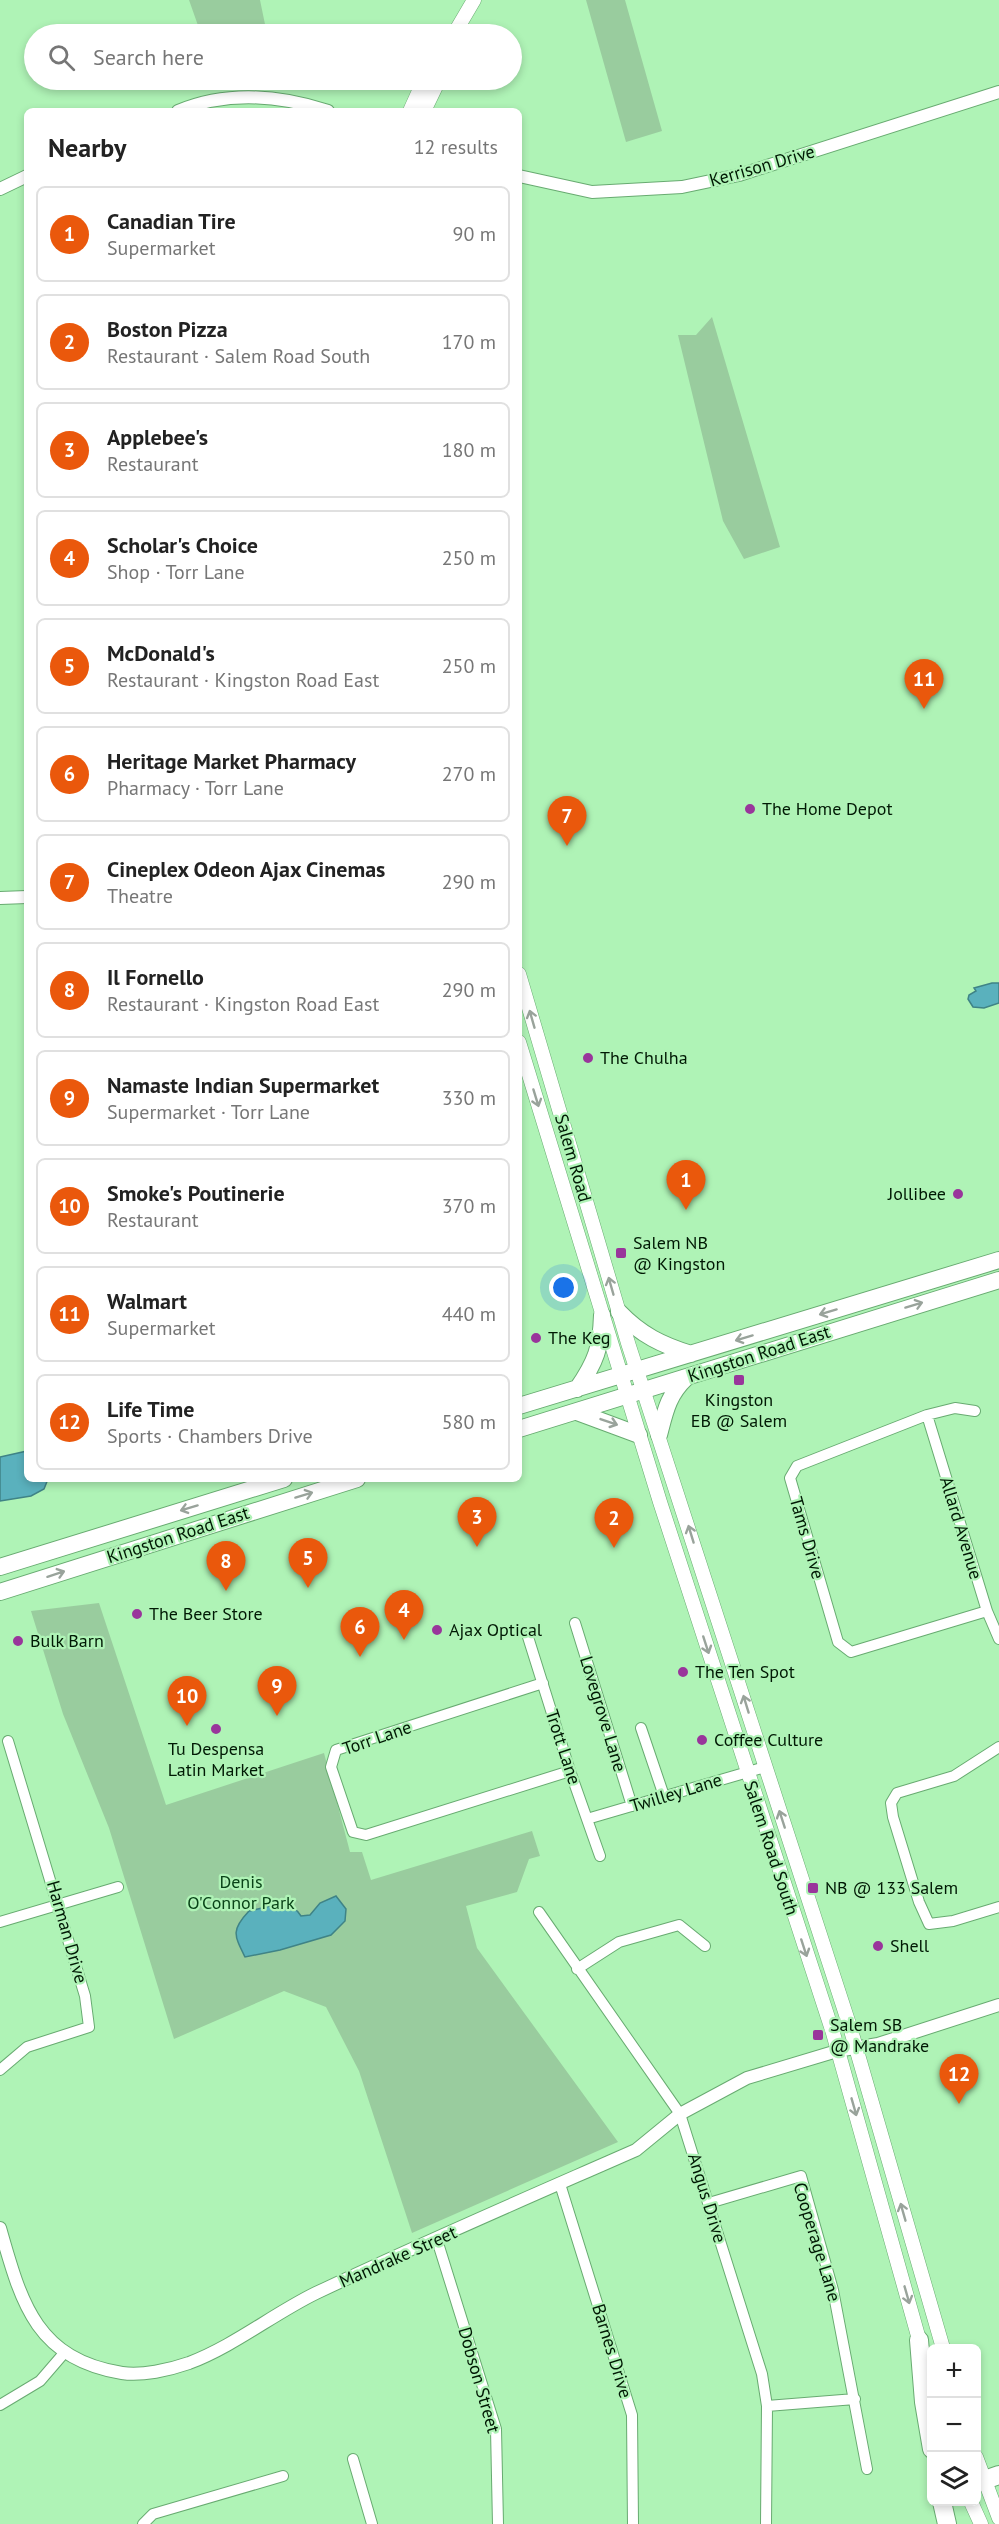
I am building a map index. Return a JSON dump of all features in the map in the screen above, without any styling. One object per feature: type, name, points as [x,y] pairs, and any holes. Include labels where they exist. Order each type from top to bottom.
[{"type":"highway","points":[[919,2340],[927,2420]]},
{"type":"highway","points":[[943,2506],[947,2524]]},
{"type":"main road","points":[[460,24],[474,0]]},
{"type":"main road","points":[[411,108],[419,90]]},
{"type":"main road","points":[[425,108],[434,90]]},
{"type":"main road","name":"Salem Road","points":[[522,985],[610,1314]]},
{"type":"main road","name":"Salem Road","points":[[522,1051],[610,1314],[628,1342]]},
{"type":"main road","name":"Kingston Road East","points":[[522,1405],[999,1260]]},
{"type":"main road","name":"Kingston Road East","points":[[522,1428],[999,1280]]},
{"type":"main road","points":[[577,1389],[592,1368],[610,1314],[657,1343],[691,1354]]},
{"type":"main road","name":"Salem Road South","points":[[610,1314],[627,1397],[837,2051],[927,2366]]},
{"type":"main road","name":"Salem Road South","points":[[628,1342],[856,2047],[942,2344]]},
{"type":"main road","points":[[659,1435],[666,1405],[674,1389],[687,1377]]},
{"type":"main road","points":[[578,1412],[639,1435]]},
{"type":"main road","name":"Kingston Road East","points":[[0,1567],[274,1482]]},
{"type":"main road","name":"Kingston Road East","points":[[0,1592],[348,1482]]},
{"type":"main road","points":[[987,2479],[999,2518]]},
{"type":"main road","points":[[973,2506],[981,2524]]},
{"type":"street","name":"Kerrison Drive","points":[[522,177],[592,192],[682,187],[739,175],[999,92]]},
{"type":"street","points":[[190,108],[224,99],[277,98],[316,108]]},
{"type":"street","points":[[0,189],[24,177]]},
{"type":"street","points":[[0,898],[24,897]]},
{"type":"street","name":"Tams Drive","points":[[975,1411],[955,1408],[927,1415],[797,1466],[789,1478],[838,1642],[851,1652],[987,1611]]},
{"type":"street","name":"Allard Avenue","points":[[927,1415],[987,1611],[999,1639]]},
{"type":"street","name":"Lovegrove Lane","points":[[575,1623],[632,1806]]},
{"type":"street","name":"Trott Lane","points":[[528,1637],[570,1771],[600,1856]]},
{"type":"street","name":"Torr Lane","points":[[543,1683],[336,1750],[331,1767],[353,1832],[366,1835],[570,1771]]},
{"type":"street","points":[[641,1728],[664,1796]]},
{"type":"street","name":"Harman Drive","points":[[0,2070],[27,2047],[90,2027],[90,2012],[8,1741]]},
{"type":"street","points":[[999,1747],[954,1776],[897,1793],[891,1803],[893,1817],[919,1902],[929,1924],[953,1921],[999,1907]]},
{"type":"street","name":"Twilley Lane","points":[[587,1819],[765,1767]]},
{"type":"street","points":[[0,1922],[117,1887]]},
{"type":"street","name":"Angus Drive","points":[[539,1912],[577,1970],[680,2114],[762,2374],[767,2406],[766,2524]]},
{"type":"street","points":[[577,1970],[619,1942],[679,1925],[705,1946]]},
{"type":"street","name":"Mandrake Street","points":[[0,2228],[21,2299],[37,2327],[65,2352],[94,2366],[124,2374],[163,2370],[188,2363],[314,2294],[636,2150],[680,2114],[747,2078],[837,2051],[878,2044],[999,2005]]},
{"type":"street","name":"Cooperage Lane","points":[[709,2203],[801,2175],[833,2290],[867,2469]]},
{"type":"street","name":"Barnes Drive","points":[[560,2184],[632,2415],[633,2524]]},
{"type":"street","name":"Dobson Street","points":[[437,2240],[496,2429],[498,2524]]},
{"type":"street","points":[[0,2405],[40,2381],[65,2352]]},
{"type":"street","points":[[767,2406],[855,2399]]},
{"type":"street","points":[[354,2458],[372,2524]]},
{"type":"street","points":[[143,2524],[153,2514],[283,2476]]},
{"type":"green space","points":[[189,0],[260,0],[265,24],[197,24]]},
{"type":"green space","points":[[586,0],[625,0],[662,131],[626,142]]},
{"type":"green space","points":[[712,317],[780,547],[744,559],[723,521],[678,335],[696,335]]},
{"type":"green space","name":"Denis O'Connor Park","points":[[99,1603],[166,1805],[324,1753],[350,1852],[362,1852],[371,1880],[532,1831],[540,1856],[529,1859],[517,1892],[466,1906],[477,1948],[618,2142],[412,2233],[359,2071],[326,2007],[284,1991],[174,2039],[109,1828],[63,1714],[31,1611]]},
{"type":"water","points":[[999,983],[999,1003],[984,1008],[973,1007],[968,999],[969,995],[976,991],[974,988]]},
{"type":"water","points":[[24,1452],[24,1482],[47,1482],[44,1489],[31,1496],[0,1501],[0,1457]]},
{"type":"water","points":[[336,1896],[346,1909],[345,1921],[331,1935],[280,1950],[245,1957],[236,1933],[239,1923],[249,1911],[285,1905],[296,1910],[301,1916],[310,1915],[320,1903]]},
{"type":"place","name":"Walmart","points":[[924,709]]},
{"type":"place","name":"The Home Depot","points":[[750,809]]},
{"type":"place","name":"Cineplex Odeon Ajax Cinemas","points":[[567,846]]},
{"type":"place","name":"The Chulha","points":[[588,1058]]},
{"type":"place","name":"Jollibee","points":[[958,1194]]},
{"type":"place","name":"Canadian Tire","points":[[686,1210]]},
{"type":"place","name":"Salem NB @ Kingston","points":[[621,1253]]},
{"type":"place","name":"The Keg","points":[[536,1338]]},
{"type":"place","name":"Kingston EB @ Salem","points":[[739,1380]]},
{"type":"place","name":"Applebee's","points":[[477,1547]]},
{"type":"place","name":"Boston Pizza","points":[[614,1548]]},
{"type":"place","name":"McDonald's","points":[[308,1588]]},
{"type":"place","name":"Il Fornello","points":[[226,1591]]},
{"type":"place","name":"The Beer Store","points":[[137,1614]]},
{"type":"place","name":"Ajax Optical","points":[[437,1630]]},
{"type":"place","name":"Scholar's Choice","points":[[404,1640]]},
{"type":"place","name":"Bulk Barn","points":[[18,1641]]},
{"type":"place","name":"Heritage Market Pharmacy","points":[[360,1657]]},
{"type":"place","name":"The Ten Spot","points":[[683,1672]]},
{"type":"place","name":"Namaste Indian Supermarket","points":[[277,1716]]},
{"type":"place","name":"Smoke's Poutinerie","points":[[187,1726]]},
{"type":"place","name":"Tu Despensa Latin Market","points":[[216,1729]]},
{"type":"place","name":"Coffee Culture","points":[[702,1740]]},
{"type":"place","name":"NB @ 133 Salem","points":[[813,1888]]},
{"type":"place","name":"Shell","points":[[878,1946]]},
{"type":"place","name":"Salem SB @ Mandrake","points":[[818,2035]]},
{"type":"place","name":"Life Time","points":[[959,2104]]}]
